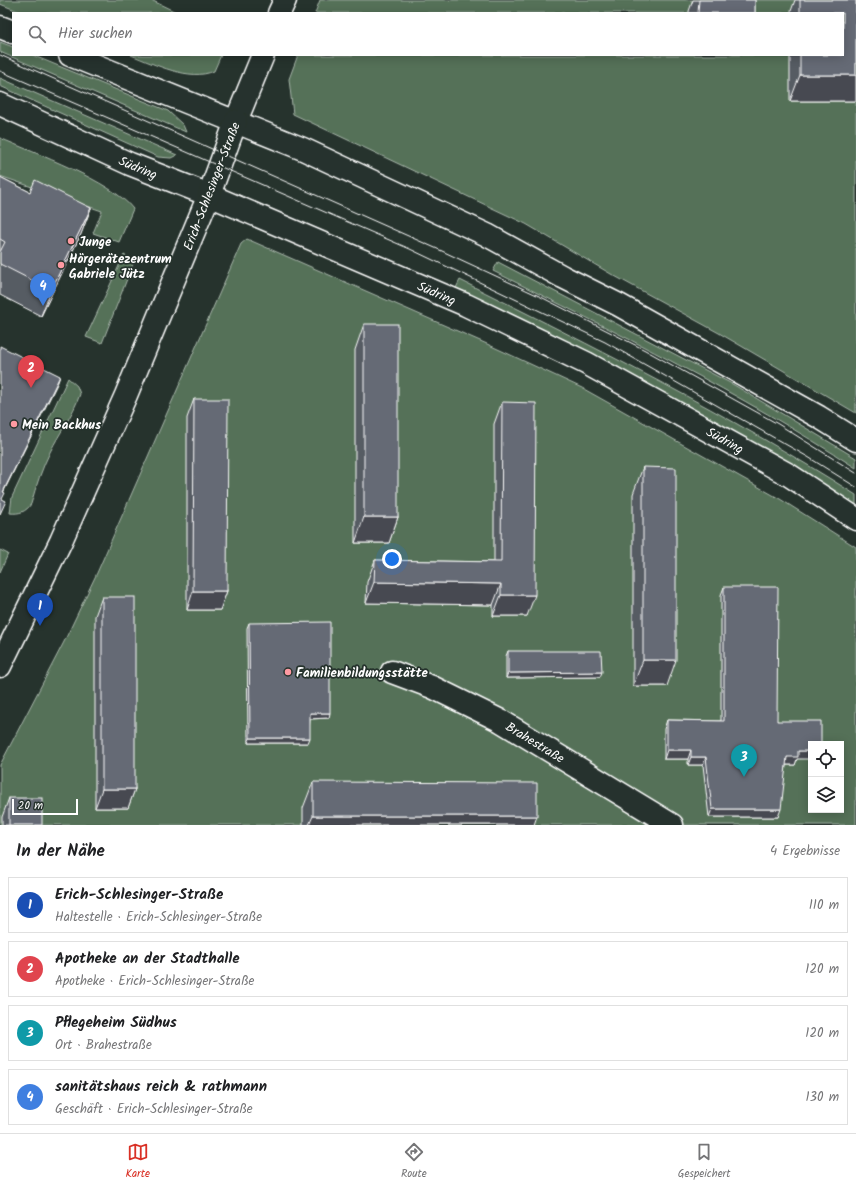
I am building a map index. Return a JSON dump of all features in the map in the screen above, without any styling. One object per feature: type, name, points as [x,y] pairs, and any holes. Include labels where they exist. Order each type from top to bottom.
[{"type":"main road","points":[[279,12],[285,0]]},
{"type":"main road","points":[[0,27],[12,32]]},
{"type":"main road","points":[[72,56],[309,152],[487,235],[563,277],[626,309],[856,440]]},
{"type":"main road","name":"Erich-Schlesinger-Straße","points":[[0,666],[60,541],[126,395],[209,195],[263,56]]},
{"type":"main road","name":"Südring","points":[[0,104],[130,164],[209,195],[466,305],[586,363],[789,475],[856,519]]},
{"type":"main road","name":"Brahestraße","points":[[392,672],[432,688],[501,721],[660,822]]},
{"type":"green space","points":[[0,0],[151,0],[176,12],[20,12],[0,4]]},
{"type":"green space","points":[[320,0],[856,0],[856,413],[719,333],[611,274],[526,224],[293,114],[289,79],[298,56],[844,56],[844,12],[315,12]]},
{"type":"green space","points":[[0,42],[12,47],[12,56],[34,56],[168,111],[183,125],[186,132],[0,52]]},
{"type":"green space","points":[[134,56],[221,56],[214,71],[204,74],[183,73],[161,67]]},
{"type":"green space","points":[[0,78],[177,155],[171,158],[158,157],[0,86]]},
{"type":"green space","points":[[0,138],[91,178],[123,199],[133,209],[119,242],[93,233],[102,211],[0,176]]},
{"type":"green space","points":[[247,239],[487,344],[582,388],[780,499],[856,547],[856,825],[0,825],[0,765],[64,642],[97,573],[241,244]]},
{"type":"green space","points":[[124,255],[134,261],[102,343],[86,337]]},
{"type":"green space","points":[[498,262],[734,385],[856,458],[856,468],[768,414],[677,364],[493,271]]},
{"type":"green space","points":[[460,280],[661,382],[808,465],[856,495],[856,509],[455,290]]},
{"type":"green space","points":[[68,378],[77,386],[80,394],[77,402],[47,458],[39,477],[31,504],[22,512],[10,513],[12,497]]},
{"type":"green space","points":[[0,550],[8,554],[0,572]]},
{"type":"building","points":[[699,0],[755,0],[755,12],[698,12]]},
{"type":"building","points":[[800,0],[856,0],[856,75],[800,75],[800,56],[844,56],[844,12],[800,12]]},
{"type":"building","points":[[0,177],[30,192],[35,180],[91,208],[51,290],[0,264],[0,252],[5,242],[0,239]]},
{"type":"building","points":[[364,324],[398,324],[398,517],[364,517]]},
{"type":"building","points":[[0,346],[60,376],[3,492],[5,493],[2,499],[6,501],[0,514]]},
{"type":"building","points":[[194,399],[228,399],[227,591],[193,591]]},
{"type":"building","points":[[502,402],[536,403],[535,595],[501,595],[501,584],[374,582],[375,560],[501,562]]},
{"type":"building","points":[[643,467],[676,468],[676,660],[643,660]]},
{"type":"building","points":[[724,587],[778,587],[777,721],[821,721],[821,741],[808,741],[808,751],[798,751],[798,757],[787,757],[781,809],[712,809],[706,757],[691,757],[691,750],[667,750],[667,720],[724,721]]},
{"type":"building","points":[[102,597],[135,597],[135,789],[102,789]]},
{"type":"building","name":"Familienbildungsstätte","points":[[330,622],[330,713],[310,713],[310,738],[250,738],[249,623]]},
{"type":"building","points":[[508,651],[601,651],[602,672],[508,673]]},
{"type":"building","points":[[313,782],[537,783],[537,816],[313,816]]},
{"type":"building","points":[[9,798],[42,798],[42,825],[9,825]]},
{"type":"tram line","points":[[0,55],[442,251],[539,296],[645,350],[778,424],[856,473]]},
{"type":"tram line","points":[[0,71],[410,249],[605,342],[808,457],[856,487]]},
{"type":"place","name":"Junge","points":[[71,241]]},
{"type":"place","name":"Hörgerätezentrum Gabriele Jütz","points":[[61,265]]},
{"type":"place","name":"sanitätshaus reich & rathmann","points":[[43,306]]},
{"type":"place","name":"Apotheke an der Stadthalle","points":[[31,388]]},
{"type":"place","name":"Mein Backhus","points":[[14,424]]},
{"type":"place","name":"Erich-Schlesinger-Straße","points":[[40,626]]},
{"type":"place","name":"Familienbildungsstätte","points":[[288,672]]},
{"type":"place","name":"Pflegeheim Südhus","points":[[744,777]]}]
